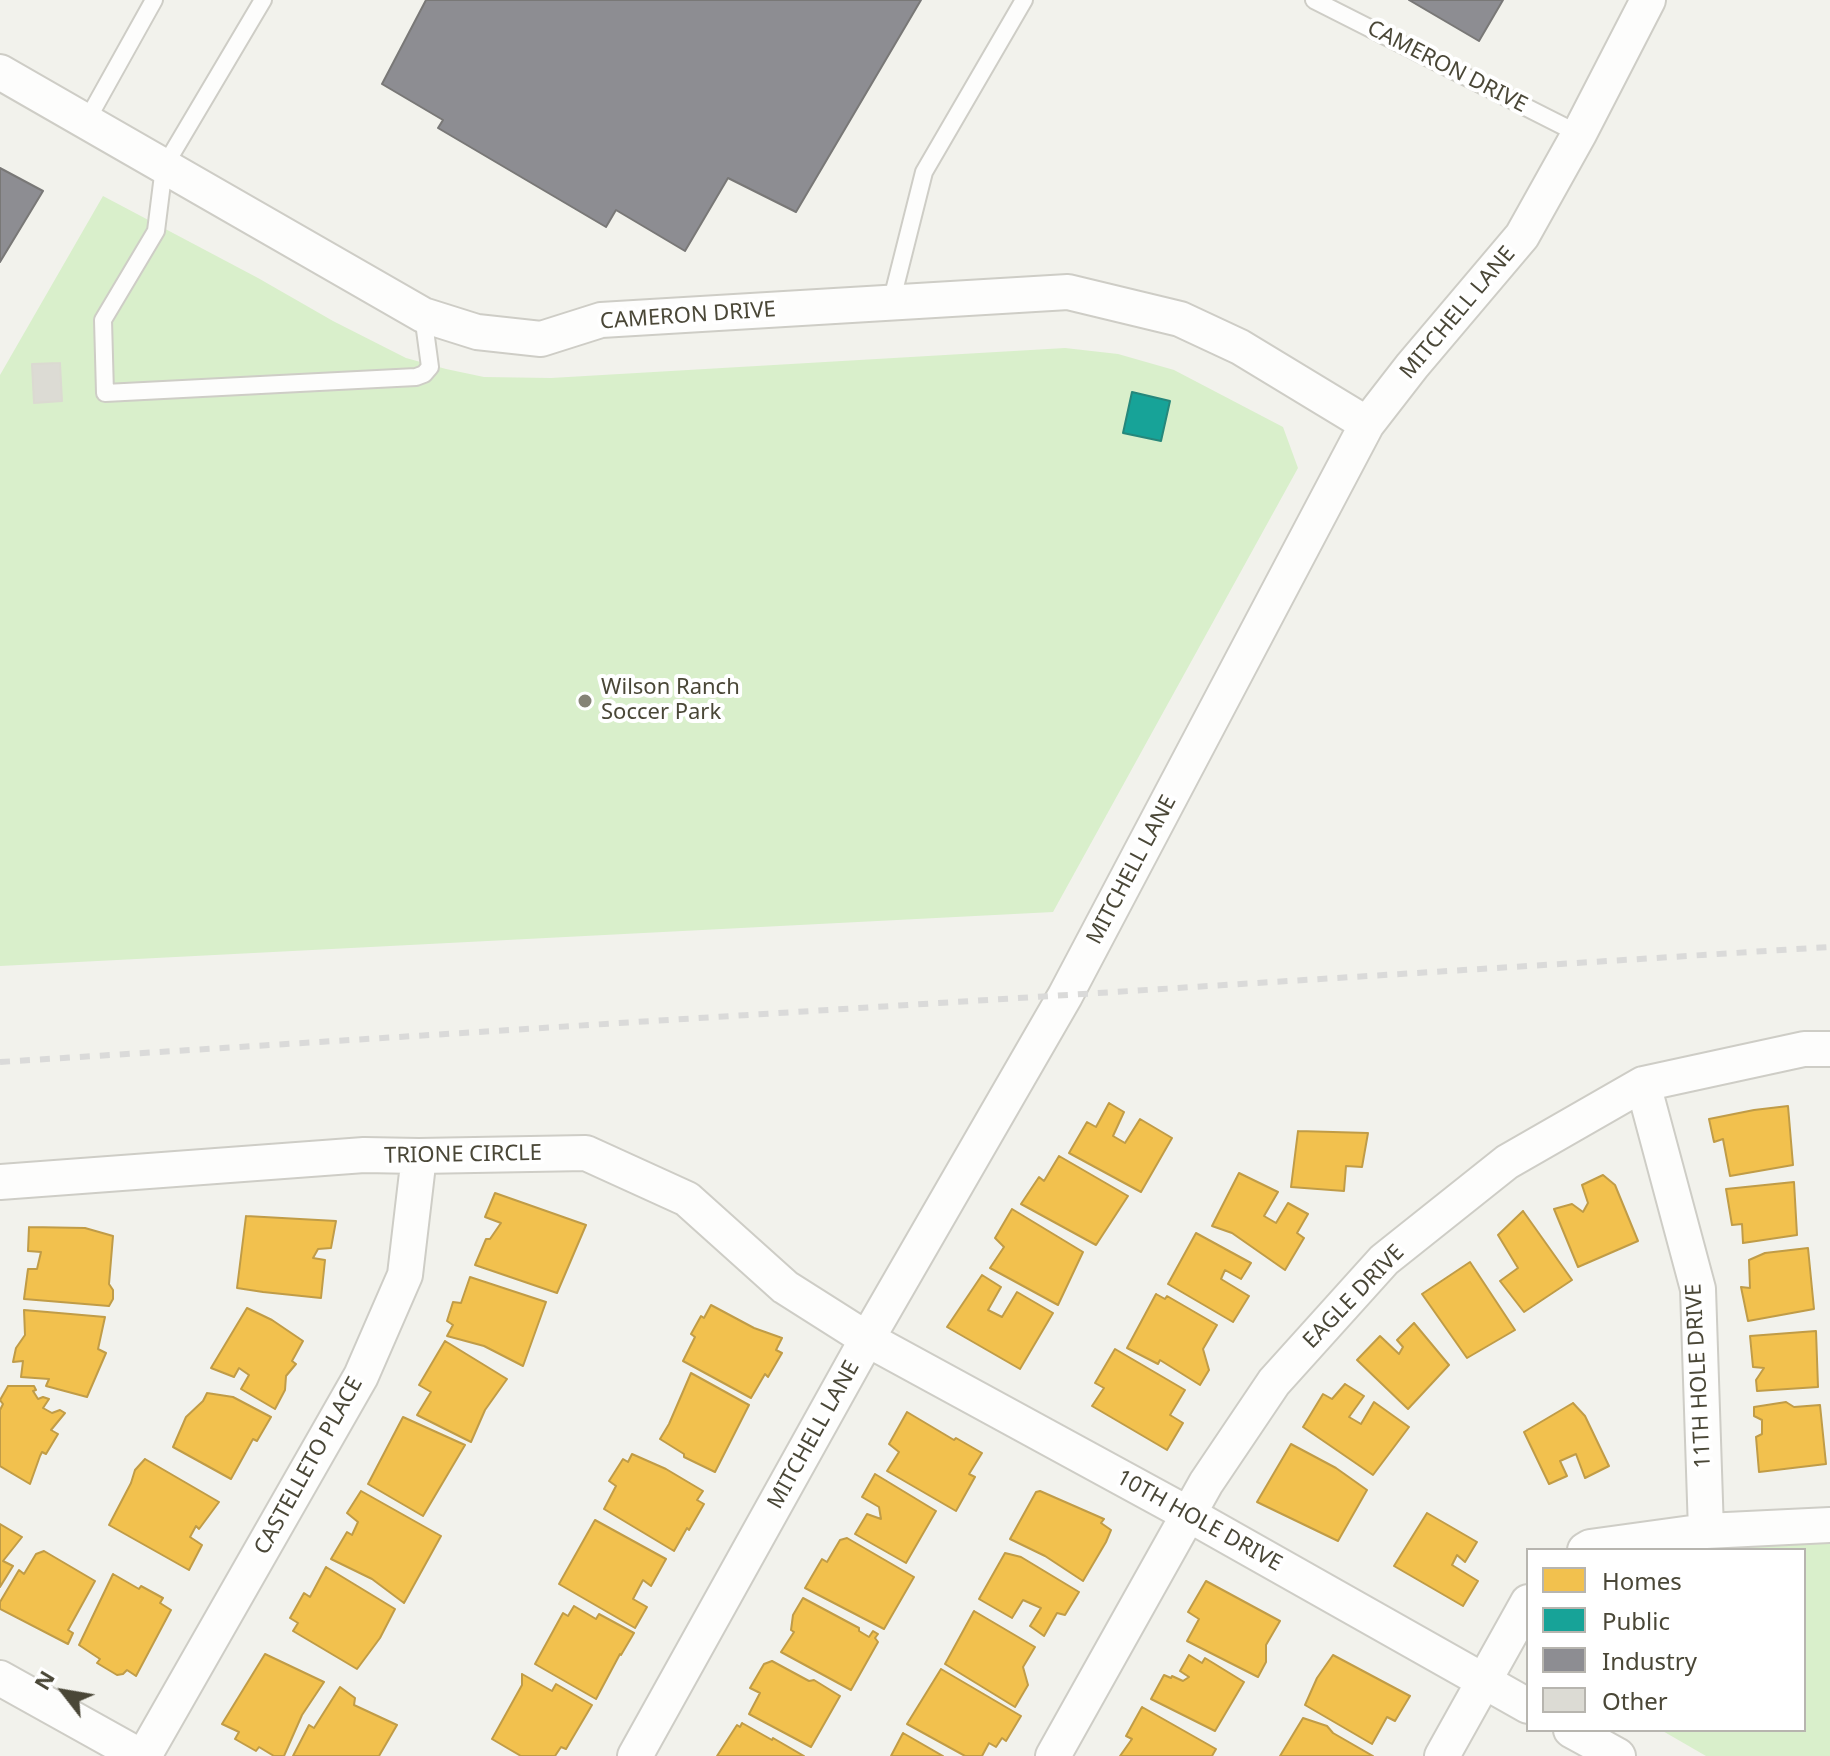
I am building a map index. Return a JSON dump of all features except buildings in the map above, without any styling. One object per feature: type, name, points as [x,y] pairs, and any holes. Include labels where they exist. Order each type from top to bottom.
[{"type":"street","name":"MITCHELL LANE","points":[[635,1756],[867,1339],[1065,996],[1367,424],[1522,236],[1648,0]]},
{"type":"street","name":"CAMERON DRIVE","points":[[0,72],[423,315],[477,332],[541,339],[601,320],[1068,292],[1180,319],[1240,347],[1367,424]]},
{"type":"street","name":"EAGLE DRIVE","points":[[1053,1756],[1206,1483],[1274,1382],[1384,1260],[1507,1162],[1643,1084],[1804,1049],[1830,1049]]},
{"type":"street","name":"11TH HOLE DRIVE","points":[[1643,1084],[1698,1289],[1706,1531]]},
{"type":"street","name":"TRIONE CIRCLE","points":[[0,1182],[364,1155],[586,1153],[687,1199],[785,1287],[867,1339]]},
{"type":"street","name":"CASTELLETO PLACE","points":[[142,1756],[361,1376],[405,1275],[419,1156]]},
{"type":"street","name":"10TH HOLE DRIVE","points":[[867,1339],[1188,1514],[1526,1705]]},
{"type":"street","points":[[1588,1548],[1706,1531],[1830,1525]]},
{"type":"street","points":[[1442,1756],[1526,1606]]},
{"type":"street","points":[[0,1678],[142,1756]]},
{"type":"street","points":[[1575,1732],[1618,1756]]},
{"type":"lane","points":[[86,122],[154,0]]},
{"type":"lane","points":[[263,0],[164,167],[156,231],[103,320],[105,393],[416,377],[430,367],[423,315]]},
{"type":"lane","points":[[891,303],[924,172],[1024,0]]},
{"type":"lane","name":"CAMERON DRIVE","points":[[1314,0],[1579,134]]},
{"type":"green space","name":"Wilson Ranch Soccer Park","points":[[103,196],[406,358],[446,369],[484,377],[551,378],[1065,348],[1118,354],[1174,370],[1283,427],[1298,468],[1053,912],[0,966],[0,375]]},
{"type":"green space","points":[[1830,1540],[1830,1756],[1706,1756],[1664,1732],[1806,1732],[1806,1548],[1727,1548]]},
{"type":"railway","points":[[0,1062],[1830,947]]},
{"type":"place","name":"Wilson Ranch Soccer Park","points":[[585,701]]}]
